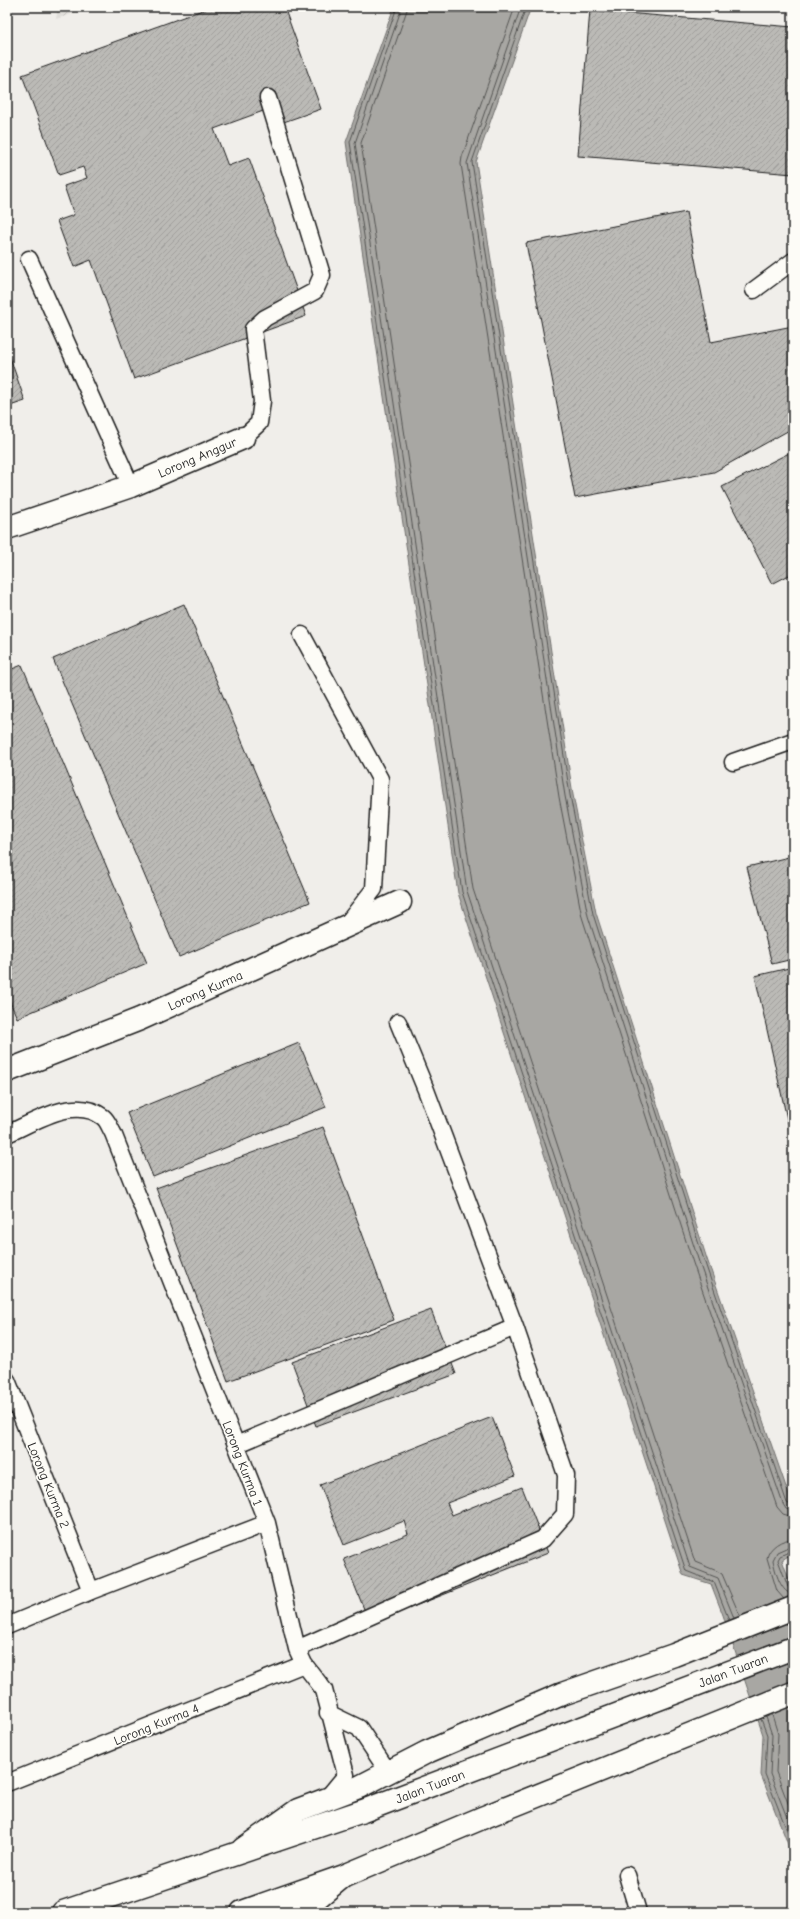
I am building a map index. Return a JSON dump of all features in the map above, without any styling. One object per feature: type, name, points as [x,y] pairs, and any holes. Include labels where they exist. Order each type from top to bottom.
[{"type":"main road","name":"Lorong Anggur","points":[[7,528],[131,486],[242,438]]},
{"type":"main road","name":"Lorong Kurma","points":[[7,1071],[140,1019],[400,902]]},
{"type":"main road","points":[[235,1854],[298,1810],[359,1787],[389,1773],[427,1752],[562,1694],[674,1655],[793,1608]]},
{"type":"main road","name":"Jalan Tuaran","points":[[63,1912],[363,1811],[793,1648]]},
{"type":"main road","points":[[242,1912],[344,1876],[693,1731],[750,1711],[793,1693]]},
{"type":"main road","points":[[295,1912],[307,1906],[344,1876]]},
{"type":"lane","name":"Lorong Anggur","points":[[242,438],[259,423],[262,401],[253,329],[265,318],[315,291],[322,275],[268,98]]},
{"type":"lane","points":[[29,259],[131,486]]},
{"type":"lane","points":[[754,290],[793,261]]},
{"type":"lane","points":[[302,635],[380,779],[374,889],[344,928]]},
{"type":"lane","points":[[732,762],[793,741]]},
{"type":"lane","points":[[297,1649],[543,1539],[565,1514],[566,1475],[515,1327],[426,1090],[398,1022]]},
{"type":"lane","name":"Lorong Kurma 1","points":[[7,1134],[61,1111],[77,1109],[92,1111],[105,1118],[113,1133],[267,1523],[297,1649],[304,1664],[324,1690],[328,1713],[346,1775],[327,1798]]},
{"type":"lane","points":[[236,1445],[515,1327]]},
{"type":"lane","name":"Lorong Kurma 2","points":[[7,1380],[92,1591]]},
{"type":"lane","points":[[7,1626],[92,1591],[267,1523]]},
{"type":"lane","name":"Lorong Kurma 4","points":[[7,1783],[304,1664]]},
{"type":"lane","points":[[328,1713],[359,1728],[389,1773]]},
{"type":"lane","points":[[627,1875],[638,1912]]},
{"type":"shaded area","points":[[58,7],[94,7],[56,19]]},
{"type":"water","points":[[394,7],[531,7],[476,162],[573,795],[596,913],[707,1259],[793,1507],[793,1553],[782,1560],[793,1590],[793,1857],[761,1775],[763,1735],[723,1615],[711,1584],[683,1575],[458,893],[346,142]]},
{"type":"building","points":[[211,7],[284,7],[321,109],[272,126],[266,110],[214,129],[228,166],[249,158],[306,316],[134,379],[91,260],[74,267],[57,221],[74,215],[64,186],[87,178],[83,167],[59,175],[22,75]]},
{"type":"building","points":[[590,10],[793,27],[793,174],[578,156]]},
{"type":"building","points":[[686,212],[711,342],[793,326],[793,428],[714,472],[575,498],[526,243]]},
{"type":"building","points":[[7,349],[25,401],[7,407]]},
{"type":"building","points":[[793,451],[793,573],[772,584],[722,487]]},
{"type":"building","points":[[184,604],[310,902],[179,957],[53,659]]},
{"type":"building","points":[[22,665],[147,963],[17,1018],[7,995],[7,671]]},
{"type":"building","points":[[793,856],[793,959],[772,964],[747,867]]},
{"type":"building","points":[[793,967],[793,1146],[755,976]]},
{"type":"building","points":[[299,1043],[326,1107],[153,1177],[127,1113]]},
{"type":"building","points":[[323,1127],[394,1320],[228,1381],[156,1188]]},
{"type":"building","points":[[431,1310],[456,1374],[316,1426],[292,1362]]},
{"type":"building","points":[[492,1417],[515,1476],[447,1503],[452,1515],[522,1487],[548,1553],[370,1624],[344,1559],[408,1534],[404,1521],[344,1545],[320,1485]]}]
